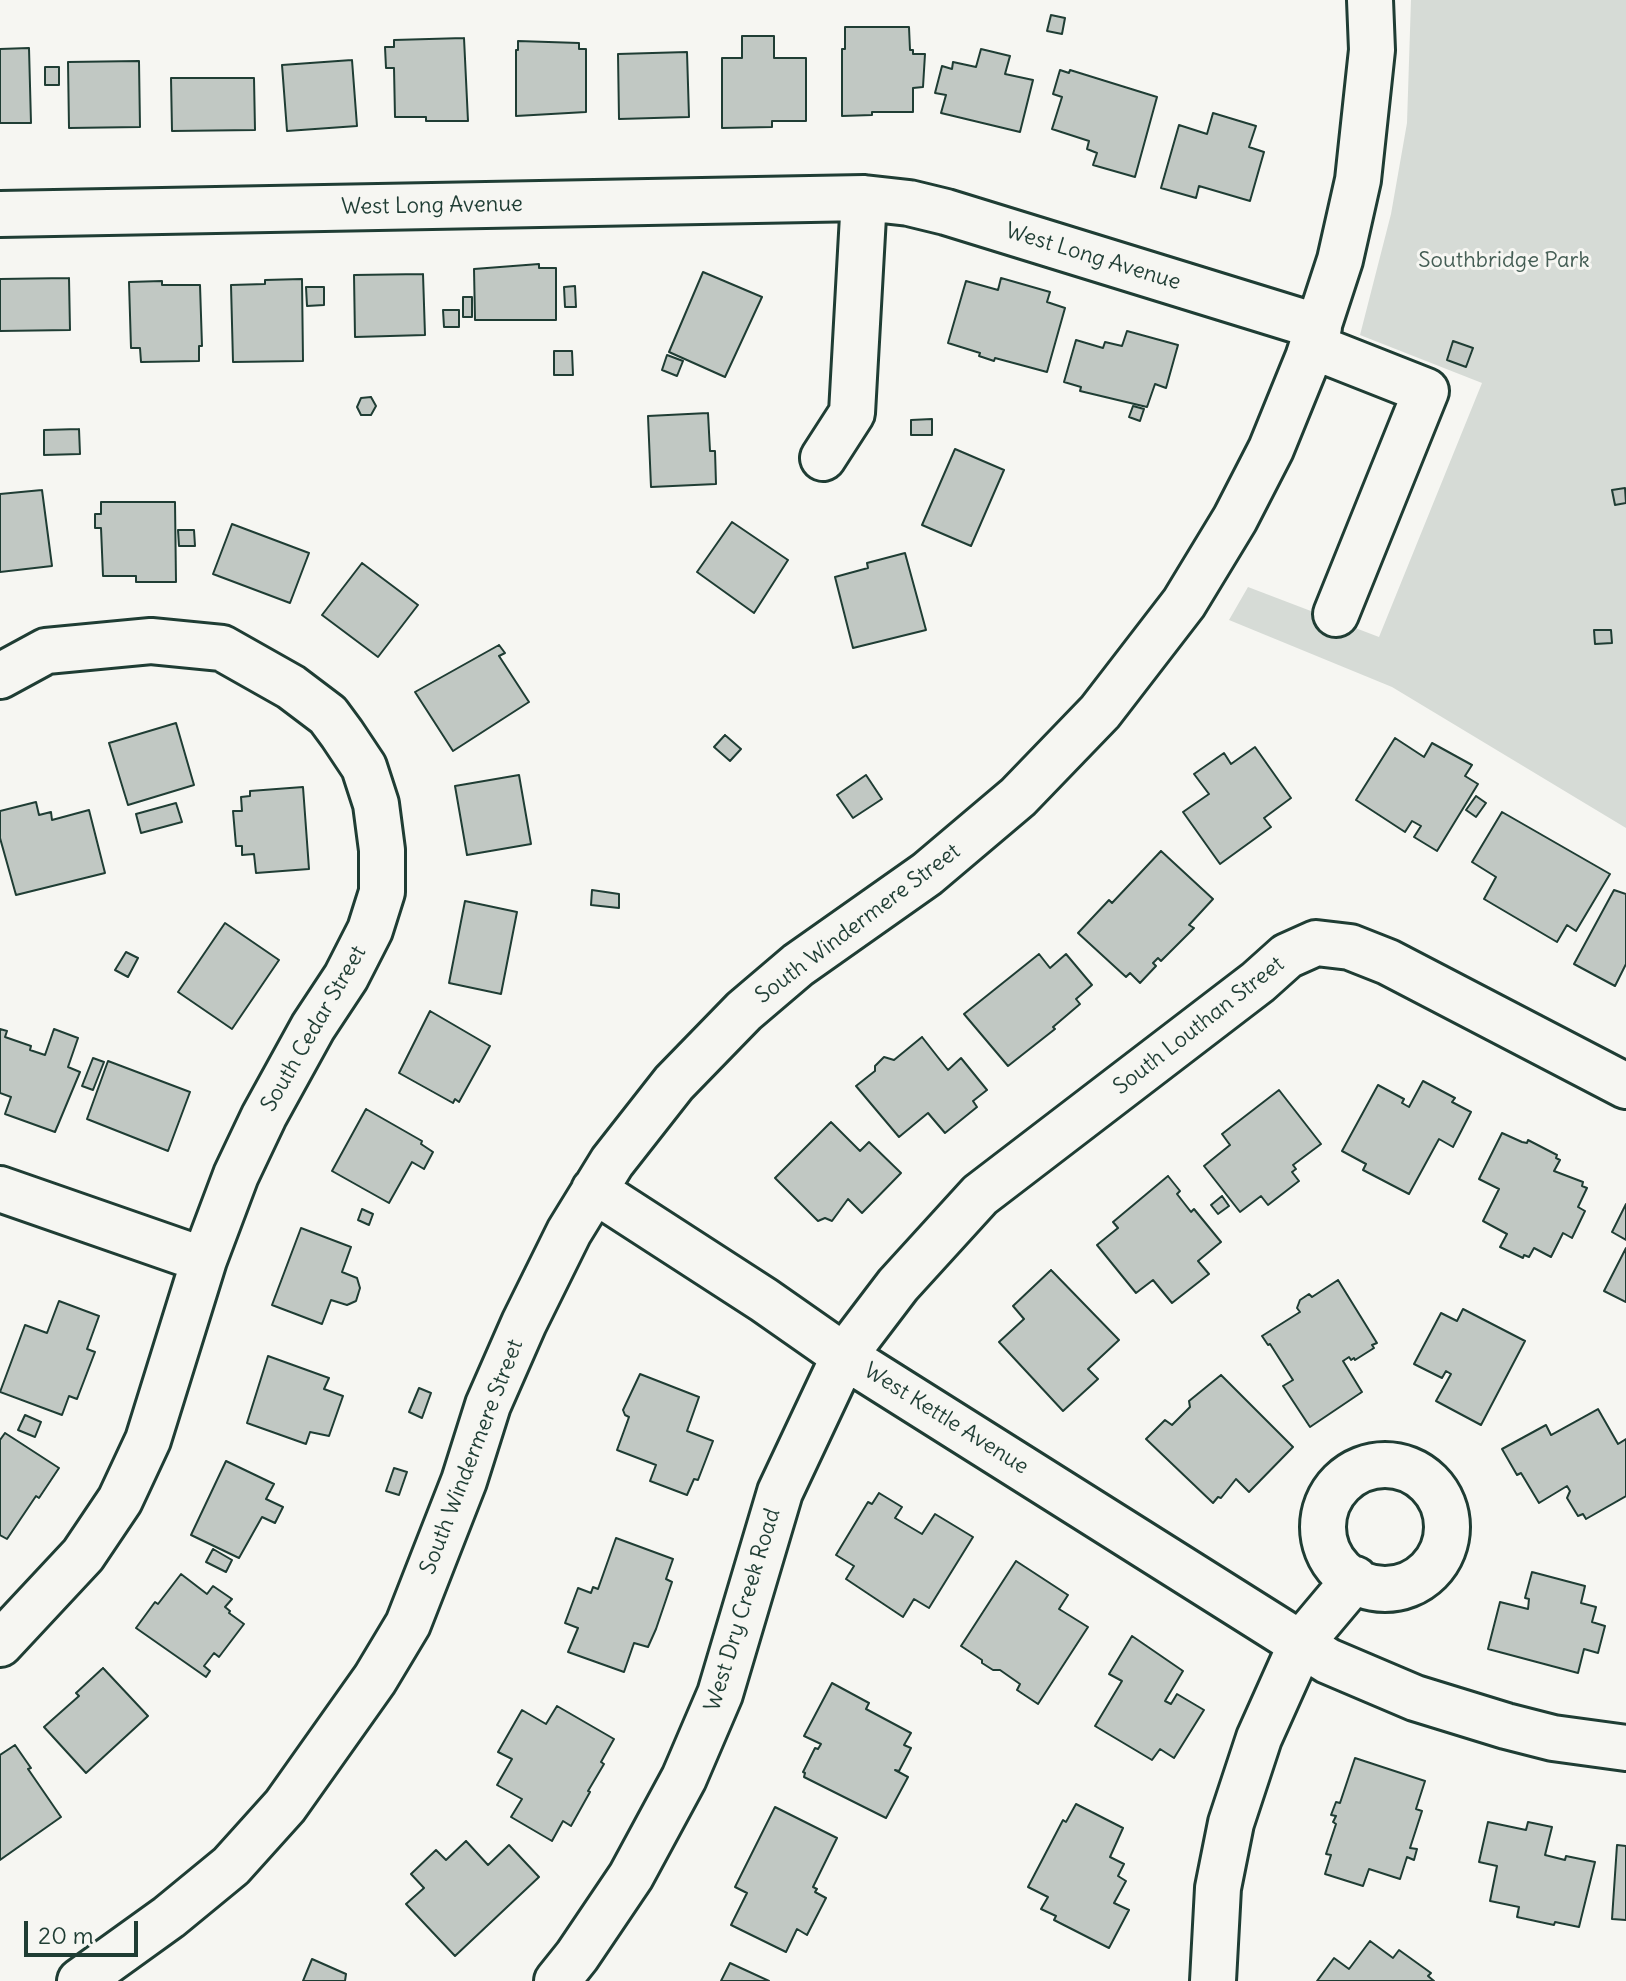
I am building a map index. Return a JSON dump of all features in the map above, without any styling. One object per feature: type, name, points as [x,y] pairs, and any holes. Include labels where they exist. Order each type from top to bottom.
[{"type":"street","name":"South Windermere Street","points":[[80,1981],[169,1917],[231,1866],[285,1806],[375,1679],[408,1624],[464,1481],[488,1405],[569,1232],[612,1162],[674,1083],[744,1011],[798,965],[927,874],[1007,807],[1100,712],[1184,603],[1235,519],[1271,449],[1316,336],[1340,260],[1358,180],[1372,50],[1370,0]]},
{"type":"street","name":"West Long Avenue","points":[[0,214],[864,198],[909,203],[946,212],[1316,336],[1426,391],[1336,614]]},
{"type":"street","points":[[823,458],[852,413],[864,198]]},
{"type":"street","name":"South Cedar Street","points":[[0,676],[46,651],[151,641],[222,648],[291,687],[328,715],[364,767],[376,804],[382,850],[382,892],[370,930],[346,977],[313,1027],[264,1116],[236,1175],[204,1260],[148,1440],[120,1500],[83,1555],[0,1644]]},
{"type":"street","name":"South Louthan Street","points":[[844,1356],[898,1285],[980,1195],[1258,982],[1287,956],[1316,943],[1350,947],[1388,962],[1626,1086]]},
{"type":"street","points":[[0,1189],[204,1260]]},
{"type":"street","name":"West Kettle Avenue","points":[[594,1190],[844,1356],[1328,1661],[1415,1698],[1553,1738],[1626,1748]]},
{"type":"street","name":"West Dry Creek Road","points":[[557,1981],[631,1876],[684,1778],[720,1694],[780,1492],[844,1356]]},
{"type":"street","points":[[1213,1981],[1218,1888],[1231,1823],[1259,1738],[1302,1642],[1355,1579]]},
{"type":"green space","name":"Southbridge Park","points":[[1411,0],[1626,0],[1626,828],[1392,687],[1229,620],[1248,587],[1379,637],[1482,383],[1360,335],[1391,214],[1407,123]]},
{"type":"building","points":[[1051,15],[1065,18],[1062,34],[1047,31]]},
{"type":"building","points":[[845,27],[909,27],[910,50],[913,54],[925,54],[923,87],[913,88],[913,112],[842,116]]},
{"type":"building","points":[[742,36],[774,36],[774,58],[806,58],[806,121],[772,121],[772,127],[722,128],[722,58],[742,58]]},
{"type":"building","points":[[464,38],[468,121],[395,117],[394,68],[386,68],[385,47],[394,47],[394,40]]},
{"type":"building","points":[[518,41],[579,43],[579,49],[586,49],[586,112],[516,116]]},
{"type":"building","points":[[29,48],[31,123],[0,123],[0,49]]},
{"type":"building","points":[[981,49],[1010,56],[1005,74],[1033,80],[1020,132],[941,113],[946,95],[935,93],[942,66],[952,69],[953,62],[976,67]]},
{"type":"building","points":[[687,52],[689,117],[619,119],[618,54]]},
{"type":"building","points":[[352,60],[357,126],[287,131],[282,65]]},
{"type":"building","points":[[139,61],[140,127],[69,128],[68,62]]},
{"type":"building","points":[[45,67],[59,67],[59,85],[45,85]]},
{"type":"building","points":[[1060,70],[1069,73],[1070,70],[1157,97],[1135,177],[1093,165],[1097,153],[1087,149],[1089,141],[1052,129],[1062,97],[1053,94]]},
{"type":"building","points":[[171,78],[254,78],[255,130],[172,131]]},
{"type":"building","points":[[1213,113],[1256,126],[1249,147],[1264,152],[1250,201],[1199,186],[1196,198],[1161,188],[1179,125],[1207,134]]},
{"type":"building","points":[[539,264],[539,268],[556,268],[556,320],[475,320],[474,269]]},
{"type":"building","points":[[703,272],[762,297],[725,377],[669,352]]},
{"type":"building","points":[[423,274],[425,335],[355,337],[354,275]]},
{"type":"building","points":[[69,278],[70,330],[0,331],[0,279]]},
{"type":"building","points":[[1001,278],[1050,292],[1047,302],[1065,308],[1047,372],[995,358],[994,361],[948,343],[966,281],[998,290]]},
{"type":"building","points":[[302,279],[303,361],[233,362],[231,285]]},
{"type":"building","points":[[162,281],[162,285],[200,285],[202,346],[199,346],[199,361],[141,362],[140,348],[131,348],[129,282]]},
{"type":"building","points":[[575,286],[576,307],[565,307],[564,287]]},
{"type":"building","points":[[306,287],[324,287],[324,305],[307,306]]},
{"type":"building","points":[[463,297],[472,297],[472,317],[463,317]]},
{"type":"building","points":[[443,310],[459,310],[459,327],[444,327]]},
{"type":"building","points":[[1127,331],[1178,345],[1166,388],[1155,384],[1147,407],[1080,391],[1081,387],[1064,382],[1076,340],[1103,348],[1105,342],[1122,346]]},
{"type":"building","points":[[1453,341],[1473,348],[1466,367],[1447,360]]},
{"type":"building","points":[[554,351],[572,351],[573,375],[554,375]]},
{"type":"building","points":[[667,355],[683,361],[677,376],[662,370]]},
{"type":"building","points":[[371,397],[376,406],[371,415],[361,415],[357,407],[361,398]]},
{"type":"building","points":[[1133,406],[1144,409],[1140,421],[1129,417]]},
{"type":"building","points":[[708,413],[710,451],[715,451],[716,484],[651,487],[648,416]]},
{"type":"building","points":[[932,419],[932,435],[911,435],[911,420]]},
{"type":"building","points":[[79,429],[80,454],[44,455],[44,430]]},
{"type":"building","points":[[955,449],[1004,470],[971,546],[922,525]]},
{"type":"building","points":[[1625,488],[1626,503],[1615,505],[1612,490]]},
{"type":"building","points":[[42,490],[52,566],[0,572],[0,494]]},
{"type":"building","points":[[101,502],[175,502],[176,582],[136,582],[136,576],[103,576],[101,528],[95,528],[95,514],[101,514]]},
{"type":"building","points":[[732,522],[788,560],[754,613],[697,572]]},
{"type":"building","points":[[232,524],[309,553],[290,603],[213,574]]},
{"type":"building","points":[[178,530],[194,530],[195,546],[179,546]]},
{"type":"building","points":[[905,553],[926,630],[853,648],[835,577],[868,568],[867,563]]},
{"type":"building","points":[[362,563],[418,605],[378,657],[322,615]]},
{"type":"building","points":[[1594,630],[1611,630],[1612,643],[1595,644]]},
{"type":"building","points":[[499,645],[505,653],[499,656],[529,702],[453,751],[415,692]]},
{"type":"building","points":[[176,723],[194,785],[128,805],[109,743]]},
{"type":"building","points":[[725,735],[741,749],[730,761],[714,747]]},
{"type":"building","points":[[1395,738],[1424,757],[1432,743],[1472,765],[1465,776],[1478,784],[1437,851],[1414,837],[1421,826],[1412,821],[1405,832],[1356,800]]},
{"type":"building","points":[[1255,747],[1291,798],[1264,818],[1271,827],[1220,864],[1183,812],[1209,794],[1194,774],[1224,753],[1231,764]]},
{"type":"building","points":[[519,775],[531,844],[467,855],[455,786]]},
{"type":"building","points":[[866,775],[882,799],[853,818],[837,795]]},
{"type":"building","points":[[303,787],[309,869],[256,873],[254,854],[242,855],[242,846],[236,846],[233,811],[242,811],[241,797],[250,796],[250,791]]},
{"type":"building","points":[[1476,796],[1486,803],[1476,817],[1466,810]]},
{"type":"building","points":[[36,802],[39,815],[51,812],[52,820],[89,810],[105,873],[16,895],[0,838],[0,811]]},
{"type":"building","points":[[176,803],[182,822],[141,833],[136,814]]},
{"type":"building","points":[[1502,812],[1610,874],[1576,931],[1567,925],[1557,942],[1484,899],[1496,877],[1472,862]]},
{"type":"building","points":[[1161,851],[1213,899],[1189,925],[1194,928],[1161,961],[1158,958],[1153,963],[1156,966],[1140,983],[1130,973],[1126,977],[1078,933],[1109,900],[1112,903]]},
{"type":"building","points":[[592,890],[619,894],[619,908],[591,905]]},
{"type":"building","points":[[1614,890],[1626,894],[1626,964],[1615,986],[1574,964]]},
{"type":"building","points":[[465,901],[517,912],[501,994],[449,983]]},
{"type":"building","points":[[225,923],[279,960],[232,1029],[178,992]]},
{"type":"building","points":[[126,952],[138,958],[128,977],[115,970]]},
{"type":"building","points":[[1039,954],[1050,968],[1066,954],[1092,985],[1076,999],[1080,1004],[1053,1027],[1055,1029],[1008,1066],[964,1014]]},
{"type":"building","points":[[430,1011],[490,1046],[459,1102],[455,1099],[453,1103],[399,1073]]},
{"type":"building","points":[[0,1029],[7,1031],[5,1037],[31,1046],[30,1050],[45,1055],[54,1029],[78,1038],[68,1067],[80,1072],[55,1132],[5,1114],[11,1097],[0,1093]]},
{"type":"building","points":[[922,1037],[948,1070],[961,1058],[987,1090],[973,1101],[977,1107],[945,1133],[928,1113],[899,1137],[856,1086],[875,1071],[875,1066],[884,1057],[894,1060]]},
{"type":"building","points":[[93,1058],[104,1062],[93,1090],[82,1086]]},
{"type":"building","points":[[108,1061],[190,1092],[168,1151],[87,1119]]},
{"type":"building","points":[[1423,1081],[1455,1098],[1452,1102],[1471,1112],[1453,1147],[1439,1139],[1409,1194],[1363,1170],[1366,1164],[1342,1151],[1378,1085],[1404,1099],[1402,1103],[1409,1107]]},
{"type":"building","points":[[1279,1090],[1321,1144],[1293,1165],[1296,1169],[1292,1172],[1299,1181],[1268,1205],[1261,1196],[1240,1212],[1204,1166],[1230,1145],[1222,1134]]},
{"type":"building","points":[[366,1109],[422,1141],[421,1144],[433,1152],[424,1169],[412,1162],[389,1203],[332,1171]]},
{"type":"building","points":[[831,1122],[860,1151],[869,1142],[901,1173],[862,1213],[848,1199],[832,1221],[825,1218],[818,1221],[775,1178]]},
{"type":"building","points":[[1502,1133],[1522,1142],[1527,1143],[1528,1140],[1557,1155],[1556,1158],[1560,1160],[1554,1171],[1583,1182],[1582,1186],[1587,1188],[1578,1207],[1585,1211],[1572,1238],[1563,1233],[1551,1257],[1534,1248],[1529,1257],[1524,1255],[1523,1258],[1500,1247],[1507,1234],[1483,1221],[1499,1189],[1479,1179]]},
{"type":"building","points":[[1168,1176],[1191,1212],[1194,1209],[1221,1242],[1198,1261],[1209,1274],[1172,1303],[1153,1280],[1136,1293],[1097,1245],[1118,1228],[1113,1222]]},
{"type":"building","points":[[1222,1196],[1229,1206],[1218,1214],[1211,1205]]},
{"type":"building","points":[[1626,1204],[1626,1240],[1612,1232]]},
{"type":"building","points":[[362,1209],[373,1214],[369,1225],[358,1220]]},
{"type":"building","points":[[301,1228],[351,1247],[342,1272],[357,1278],[360,1288],[356,1301],[347,1305],[331,1300],[322,1324],[272,1305]]},
{"type":"building","points":[[1626,1248],[1626,1302],[1604,1291]]},
{"type":"building","points":[[1051,1270],[1119,1340],[1088,1369],[1098,1379],[1063,1411],[999,1342],[1024,1319],[1013,1306]]},
{"type":"building","points":[[1338,1280],[1377,1343],[1355,1360],[1349,1357],[1343,1361],[1362,1392],[1310,1427],[1283,1386],[1293,1380],[1262,1336],[1300,1312],[1297,1308],[1300,1300],[1309,1294],[1312,1297]]},
{"type":"building","points":[[59,1301],[99,1316],[87,1349],[95,1352],[77,1399],[69,1396],[62,1415],[0,1392],[25,1325],[47,1333]]},
{"type":"building","points":[[1463,1309],[1525,1341],[1481,1425],[1436,1401],[1451,1374],[1446,1371],[1442,1378],[1414,1364],[1441,1313],[1457,1321]]},
{"type":"building","points":[[268,1356],[329,1378],[324,1389],[343,1396],[329,1436],[310,1432],[306,1444],[247,1423]]},
{"type":"building","points":[[640,1374],[699,1397],[687,1431],[713,1441],[698,1480],[694,1479],[687,1495],[650,1481],[656,1465],[617,1450],[629,1417],[623,1410]]},
{"type":"building","points":[[1221,1375],[1293,1447],[1249,1492],[1236,1479],[1213,1503],[1146,1439],[1165,1420],[1172,1425],[1190,1407],[1189,1401]]},
{"type":"building","points":[[419,1388],[431,1393],[422,1418],[409,1412]]},
{"type":"building","points":[[1598,1409],[1618,1444],[1626,1439],[1626,1496],[1586,1519],[1583,1514],[1578,1516],[1567,1498],[1570,1491],[1567,1486],[1539,1503],[1502,1449],[1546,1425],[1551,1435]]},
{"type":"building","points":[[25,1415],[41,1422],[35,1437],[18,1430]]},
{"type":"building","points":[[5,1433],[59,1468],[7,1539],[0,1535],[0,1440]]},
{"type":"building","points":[[226,1461],[274,1484],[266,1499],[283,1507],[275,1523],[262,1517],[239,1558],[191,1535]]},
{"type":"building","points":[[394,1468],[407,1472],[399,1495],[386,1491]]},
{"type":"building","points":[[879,1493],[902,1507],[895,1518],[922,1534],[935,1514],[973,1537],[929,1608],[914,1599],[903,1617],[846,1579],[854,1566],[836,1555],[868,1502],[872,1504]]},
{"type":"building","points":[[616,1538],[673,1559],[666,1579],[672,1582],[656,1629],[648,1647],[634,1643],[624,1672],[568,1652],[578,1628],[565,1623],[578,1588],[591,1593],[593,1587],[598,1589]]},
{"type":"building","points":[[213,1549],[232,1560],[226,1572],[206,1562]]},
{"type":"building","points":[[1016,1561],[1068,1595],[1059,1609],[1088,1627],[1038,1704],[1017,1690],[1020,1684],[1000,1670],[993,1670],[982,1663],[961,1646]]},
{"type":"building","points":[[1532,1572],[1585,1586],[1581,1603],[1596,1607],[1592,1622],[1605,1626],[1598,1653],[1584,1649],[1578,1673],[1488,1649],[1500,1602],[1528,1609],[1529,1599],[1525,1598]]},
{"type":"building","points":[[181,1574],[207,1594],[213,1586],[232,1599],[225,1607],[244,1624],[219,1657],[214,1653],[204,1666],[210,1671],[206,1677],[136,1628]]},
{"type":"building","points":[[1132,1636],[1183,1671],[1165,1701],[1171,1704],[1177,1694],[1204,1710],[1174,1758],[1160,1749],[1152,1760],[1095,1726],[1122,1681],[1109,1674]]},
{"type":"building","points":[[103,1668],[148,1716],[86,1773],[44,1727],[79,1696],[76,1693]]},
{"type":"building","points":[[832,1683],[869,1703],[866,1709],[911,1733],[904,1745],[911,1748],[899,1771],[895,1770],[908,1777],[886,1818],[804,1777],[803,1772],[815,1748],[818,1749],[821,1744],[804,1736]]},
{"type":"building","points":[[557,1706],[614,1739],[571,1826],[563,1821],[552,1841],[511,1817],[522,1799],[497,1785],[512,1759],[498,1752],[522,1710],[546,1724]]},
{"type":"building","points":[[15,1745],[61,1817],[0,1860],[0,1755]]},
{"type":"building","points":[[1355,1758],[1425,1781],[1416,1809],[1422,1811],[1410,1848],[1417,1849],[1414,1860],[1407,1857],[1400,1879],[1369,1869],[1363,1886],[1325,1874],[1331,1855],[1326,1854],[1336,1824],[1333,1822],[1336,1816],[1331,1815],[1336,1802],[1340,1803]]},
{"type":"building","points":[[1076,1804],[1123,1828],[1110,1857],[1124,1864],[1118,1876],[1126,1881],[1114,1903],[1129,1910],[1109,1948],[1054,1920],[1056,1916],[1041,1909],[1048,1897],[1028,1887],[1063,1820],[1066,1822]]},
{"type":"building","points":[[775,1807],[837,1838],[813,1887],[817,1889],[815,1892],[826,1898],[807,1935],[797,1929],[786,1952],[731,1925],[747,1893],[735,1887]]},
{"type":"building","points":[[1488,1822],[1526,1830],[1528,1822],[1552,1827],[1545,1855],[1595,1862],[1579,1927],[1517,1917],[1519,1907],[1490,1901],[1497,1866],[1479,1862]]},
{"type":"building","points":[[466,1841],[488,1865],[509,1845],[539,1877],[455,1956],[406,1904],[424,1888],[411,1874],[436,1850],[446,1860]]},
{"type":"building","points":[[1617,1845],[1626,1846],[1626,1920],[1612,1919]]},
{"type":"building","points":[[1370,1941],[1393,1958],[1399,1950],[1431,1973],[1428,1976],[1434,1981],[1317,1981],[1334,1958],[1349,1969]]},
{"type":"building","points":[[312,1959],[346,1974],[345,1981],[303,1981]]},
{"type":"building","points":[[730,1963],[769,1981],[721,1981]]}]
